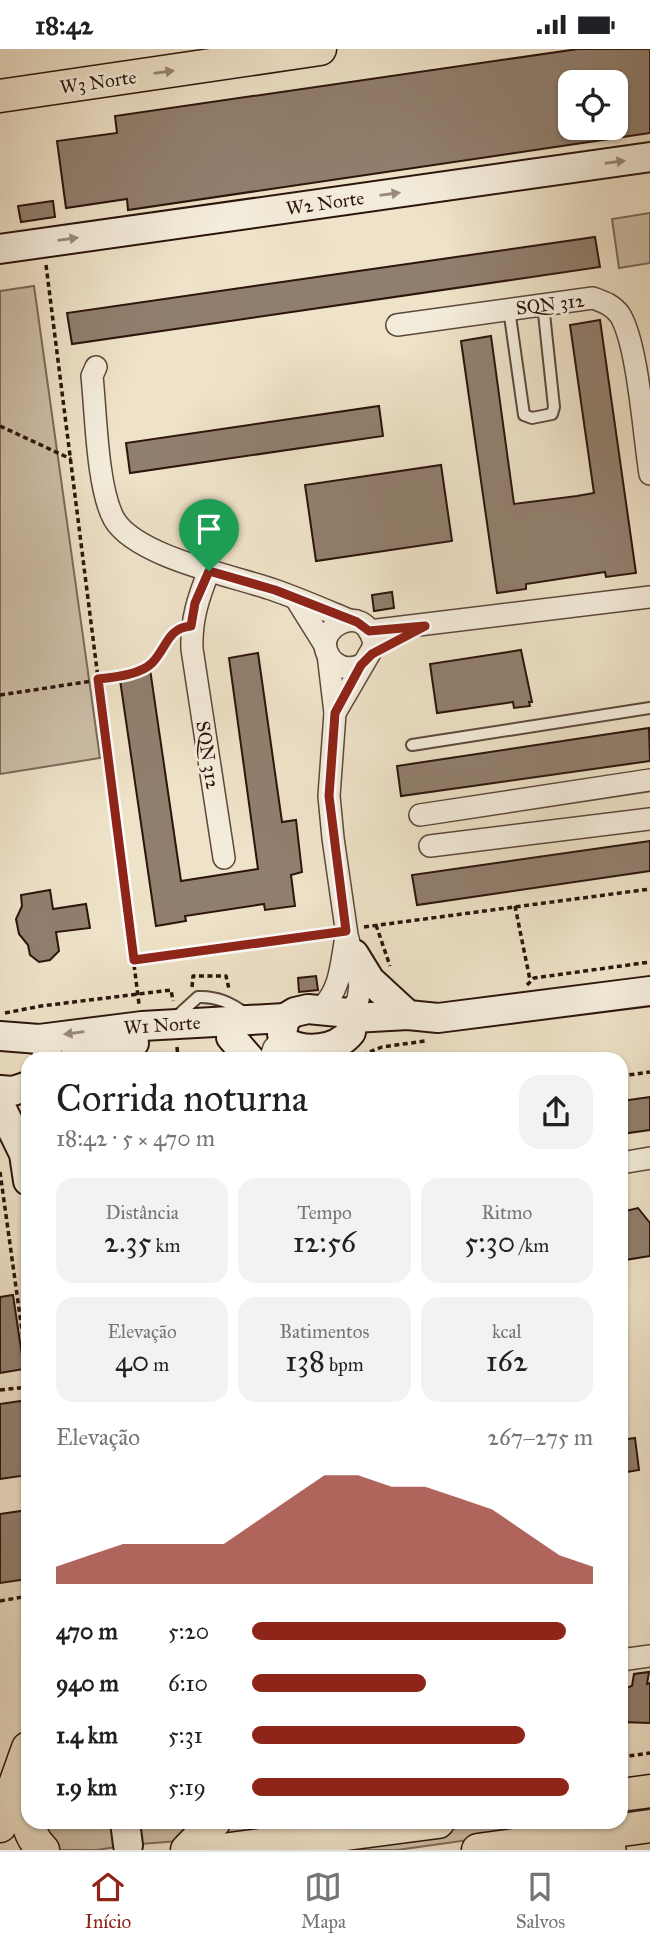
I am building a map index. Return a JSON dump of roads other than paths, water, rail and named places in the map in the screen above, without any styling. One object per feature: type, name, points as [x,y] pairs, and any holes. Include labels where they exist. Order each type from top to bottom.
[{"type":"highway","points":[[559,1837],[600,1845],[607,1850]]},
{"type":"main road","name":"W3 Norte","points":[[0,96],[320,49]]},
{"type":"main road","points":[[0,1826],[21,1768]]},
{"type":"main road","points":[[628,1794],[650,1791]]},
{"type":"main road","points":[[628,1829],[650,1826]]},
{"type":"main road","points":[[30,1829],[43,1850]]},
{"type":"main road","points":[[187,1850],[208,1829]]},
{"type":"main road","points":[[318,1829],[337,1836]]},
{"type":"main road","points":[[222,1850],[388,1829]]},
{"type":"main road","points":[[478,1850],[625,1829]]},
{"type":"street","name":"W2 Norte","points":[[0,249],[650,157]]},
{"type":"street","name":"SQN 312","points":[[397,325],[593,298],[611,306],[620,316],[631,349],[650,474]]},
{"type":"street","points":[[96,366],[92,376],[109,507],[125,532],[151,548],[357,622],[369,631],[373,638],[366,659],[335,713]]},
{"type":"street","name":"SQN 312","points":[[209,571],[195,603],[191,626],[192,649],[224,858]]},
{"type":"street","points":[[369,631],[650,597]]},
{"type":"street","points":[[296,599],[332,661],[346,668],[425,626]]},
{"type":"street","points":[[313,1052],[328,1047],[350,1023],[360,993],[349,940],[329,796],[335,713],[327,639],[335,625],[349,620]]},
{"type":"street","points":[[420,815],[650,780]]},
{"type":"street","points":[[430,846],[650,819]]},
{"type":"street","points":[[321,1008],[333,994],[349,940]]},
{"type":"street","points":[[349,940],[370,980],[408,1015]]},
{"type":"street","points":[[350,1023],[408,1015],[438,1018],[650,991]]},
{"type":"street","points":[[303,1052],[280,1037],[295,1012],[321,1008],[350,1023],[407,1031],[438,1018]]},
{"type":"street","name":"W1 Norte","points":[[0,1037],[44,1049],[162,1014],[254,1020],[280,1037]]},
{"type":"street","points":[[231,1037],[244,1052]]},
{"type":"street","name":"W1 Norte","points":[[91,1052],[161,1039],[280,1037]]},
{"type":"street","points":[[0,1090],[21,1088]]},
{"type":"street","points":[[0,1105],[21,1158]]},
{"type":"street","points":[[628,1162],[650,1158]]},
{"type":"street","points":[[628,1659],[650,1656]]},
{"type":"lane","points":[[509,309],[524,415],[532,418],[552,414],[554,407],[543,304]]},
{"type":"lane","points":[[412,745],[650,708]]}]
